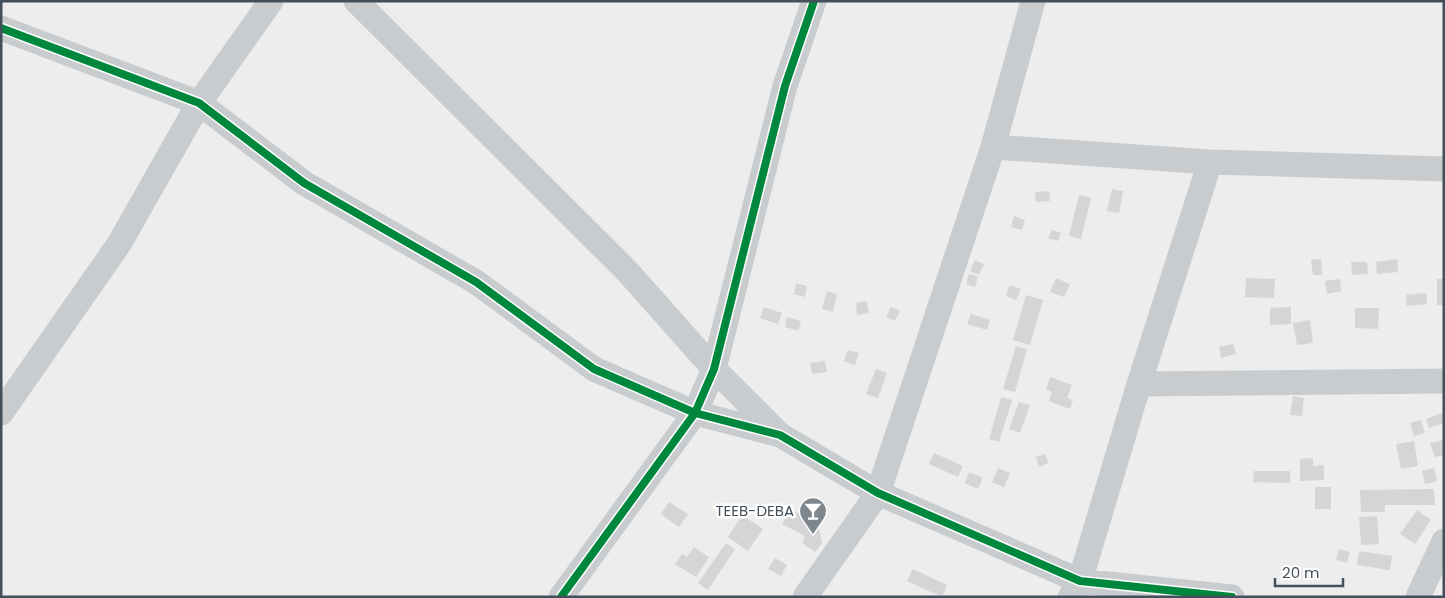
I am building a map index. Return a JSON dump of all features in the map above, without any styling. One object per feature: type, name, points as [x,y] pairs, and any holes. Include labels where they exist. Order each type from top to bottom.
[{"type":"street","points":[[1,413],[119,244],[199,103],[271,1]]},
{"type":"street","points":[[356,1],[626,271],[714,369],[780,435],[878,493],[1075,589],[1232,597]]},
{"type":"street","points":[[561,597],[695,413],[714,369],[785,86],[814,1]]},
{"type":"street","points":[[805,597],[878,493],[993,147],[1033,1]]},
{"type":"street","points":[[1,28],[199,103],[304,183],[476,282],[594,369],[695,413],[780,435]]},
{"type":"street","points":[[993,147],[1210,162],[1444,169]]},
{"type":"street","points":[[1075,589],[1210,162]]},
{"type":"street","points":[[1139,384],[1444,381]]},
{"type":"street","points":[[1418,597],[1444,541]]},
{"type":"building","points":[[1112,189],[1123,191],[1119,213],[1107,211]]},
{"type":"building","points":[[1049,191],[1050,201],[1036,202],[1035,192]]},
{"type":"building","points":[[1079,195],[1091,198],[1081,239],[1069,236]]},
{"type":"building","points":[[1014,216],[1025,220],[1022,230],[1011,227]]},
{"type":"building","points":[[1052,230],[1061,233],[1058,241],[1048,238]]},
{"type":"building","points":[[1321,259],[1322,275],[1313,275],[1311,260]]},
{"type":"building","points":[[1397,259],[1398,272],[1377,274],[1376,262]]},
{"type":"building","points":[[975,260],[984,264],[979,275],[970,271]]},
{"type":"building","points":[[1351,262],[1367,262],[1368,274],[1352,275]]},
{"type":"building","points":[[969,274],[978,277],[975,287],[966,284]]},
{"type":"building","points":[[1056,278],[1070,284],[1064,297],[1050,292]]},
{"type":"building","points":[[1246,278],[1275,279],[1274,298],[1245,297]]},
{"type":"building","points":[[1340,279],[1341,291],[1327,294],[1325,281]]},
{"type":"building","points":[[1437,279],[1444,279],[1444,305],[1437,305]]},
{"type":"building","points":[[796,283],[807,286],[805,297],[794,294]]},
{"type":"building","points":[[1010,285],[1021,289],[1016,300],[1006,296]]},
{"type":"building","points":[[827,291],[837,294],[833,312],[822,309]]},
{"type":"building","points":[[1426,293],[1427,304],[1407,306],[1406,295]]},
{"type":"building","points":[[1026,295],[1043,300],[1030,345],[1013,340]]},
{"type":"building","points":[[867,301],[869,313],[857,315],[856,303]]},
{"type":"building","points":[[764,307],[782,313],[778,324],[760,318]]},
{"type":"building","points":[[891,307],[900,311],[895,321],[886,317]]},
{"type":"building","points":[[1291,307],[1291,324],[1270,325],[1270,308]]},
{"type":"building","points":[[1355,308],[1379,308],[1378,329],[1355,328]]},
{"type":"building","points":[[971,314],[990,320],[987,330],[967,324]]},
{"type":"building","points":[[787,317],[801,321],[798,331],[785,327]]},
{"type":"building","points":[[1310,320],[1313,343],[1297,345],[1293,323]]},
{"type":"building","points":[[1233,344],[1236,354],[1221,358],[1219,347]]},
{"type":"building","points":[[1016,346],[1027,349],[1015,392],[1003,389]]},
{"type":"building","points":[[848,350],[859,353],[855,365],[844,361]]},
{"type":"building","points":[[825,361],[827,372],[812,374],[810,363]]},
{"type":"building","points":[[876,369],[887,373],[878,398],[866,394]]},
{"type":"building","points":[[1050,377],[1072,385],[1067,398],[1073,400],[1070,409],[1049,401],[1052,392],[1046,389]]},
{"type":"building","points":[[1293,396],[1304,398],[1302,416],[1290,415]]},
{"type":"building","points":[[1001,397],[1012,400],[999,442],[989,439]]},
{"type":"building","points":[[1019,402],[1030,405],[1020,433],[1009,429]]},
{"type":"building","points":[[1442,413],[1444,423],[1429,428],[1426,419]]},
{"type":"building","points":[[1421,420],[1425,433],[1414,436],[1410,423]]},
{"type":"building","points":[[1444,440],[1444,455],[1435,457],[1430,443]]},
{"type":"building","points":[[1414,441],[1418,466],[1401,469],[1396,444]]},
{"type":"building","points":[[934,453],[963,466],[958,477],[929,464]]},
{"type":"building","points":[[1045,454],[1049,463],[1039,467],[1036,457]]},
{"type":"building","points":[[1313,458],[1313,466],[1324,465],[1324,480],[1300,481],[1300,459]]},
{"type":"building","points":[[998,468],[1010,473],[1004,487],[992,482]]},
{"type":"building","points":[[1434,468],[1437,481],[1425,484],[1422,471]]},
{"type":"building","points":[[1254,471],[1290,471],[1290,483],[1253,482]]},
{"type":"building","points":[[969,472],[983,478],[978,489],[965,483]]},
{"type":"building","points":[[1315,487],[1331,487],[1331,509],[1315,509]]},
{"type":"building","points":[[1434,489],[1435,505],[1385,505],[1385,512],[1361,512],[1360,490]]},
{"type":"building","points":[[669,502],[688,514],[679,527],[661,514]]},
{"type":"building","points":[[790,509],[818,523],[822,543],[815,552],[802,543],[805,536],[782,524]]},
{"type":"building","points":[[1417,510],[1431,520],[1415,544],[1400,534]]},
{"type":"building","points":[[742,515],[763,529],[748,551],[728,537]]},
{"type":"building","points":[[1377,516],[1379,544],[1361,545],[1359,517]]},
{"type":"building","points":[[726,543],[735,549],[708,590],[698,583]]},
{"type":"building","points":[[694,547],[709,557],[696,577],[675,564],[682,554],[687,557]]},
{"type":"building","points":[[1339,549],[1350,552],[1347,563],[1336,560]]},
{"type":"building","points":[[1359,551],[1392,556],[1390,570],[1357,565]]},
{"type":"building","points":[[775,558],[787,565],[781,576],[768,569]]},
{"type":"building","points":[[913,569],[947,585],[942,597],[907,581]]},
{"type":"cycle path","points":[[561,597],[695,413],[714,369],[785,86],[814,1]]},
{"type":"cycle path","points":[[1,28],[199,103],[304,183],[476,282],[594,369],[695,413],[780,435],[878,493],[1080,581],[1232,597]]},
{"type":"place","name":"TEEB-DEBA","points":[[813,535]]}]
